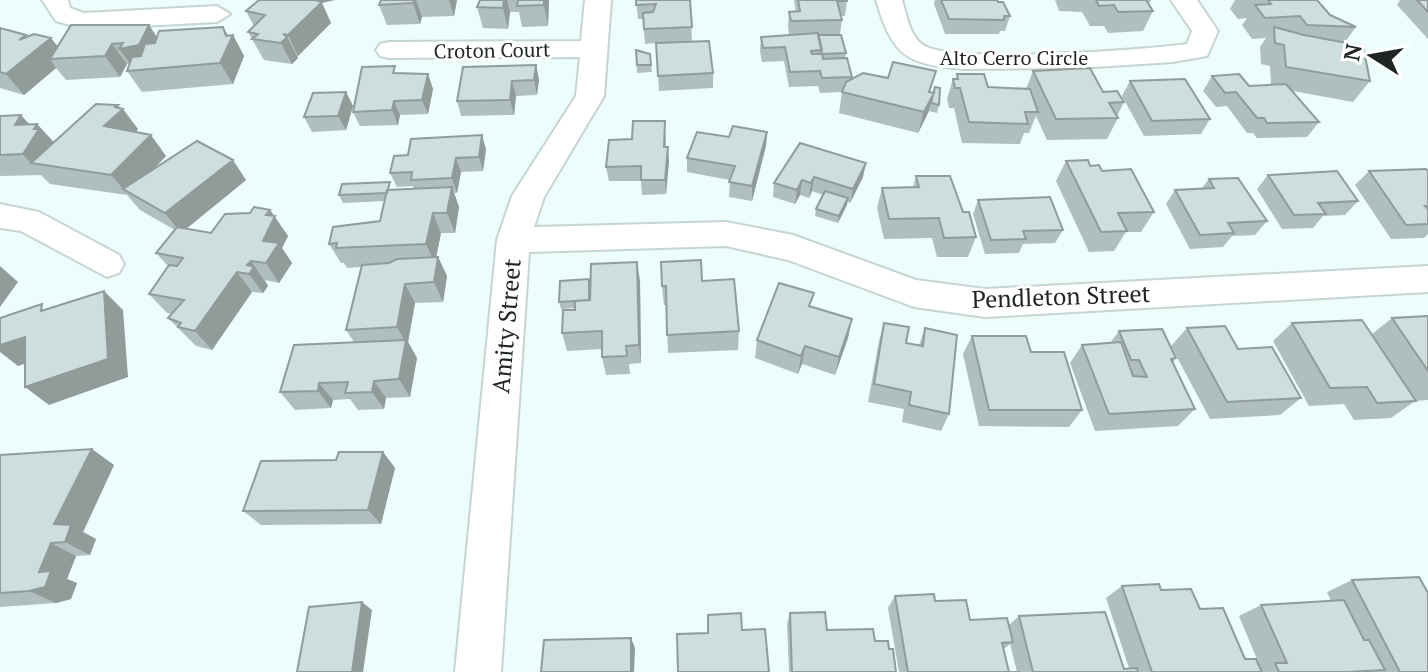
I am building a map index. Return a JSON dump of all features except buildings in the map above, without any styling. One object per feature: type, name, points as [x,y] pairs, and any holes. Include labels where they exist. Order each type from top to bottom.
[{"type":"street","points":[[55,0],[56,7],[67,19],[84,21],[217,14]]},
{"type":"street","name":"Amity Street","points":[[478,672],[513,240],[528,196],[590,96],[598,0]]},
{"type":"street","name":"Alto Cerro Circle","points":[[889,0],[901,37],[914,51],[927,57],[951,61],[1173,54],[1198,50],[1205,31],[1184,0]]},
{"type":"street","name":"Croton Court","points":[[389,50],[596,49]]},
{"type":"street","points":[[0,216],[28,220],[107,264]]},
{"type":"street","name":"Pendleton Street","points":[[513,240],[726,234],[793,248],[914,293],[985,303],[1428,279]]}]
